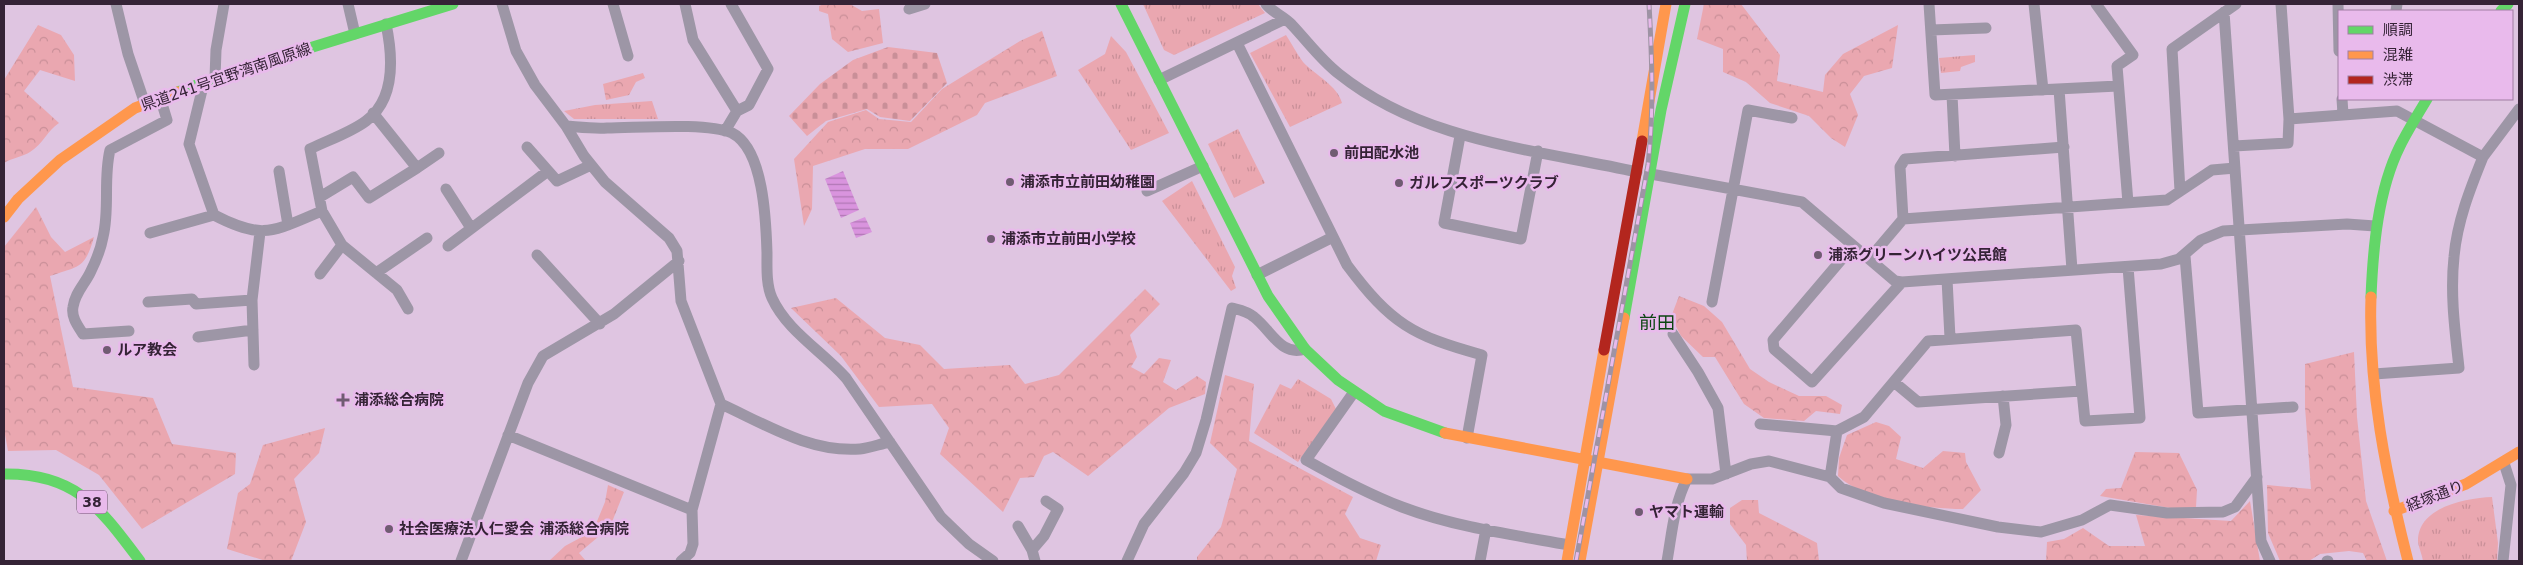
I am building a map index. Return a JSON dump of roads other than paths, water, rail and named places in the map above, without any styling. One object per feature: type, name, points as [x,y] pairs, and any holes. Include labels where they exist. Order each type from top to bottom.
[{"type":"street","points":[[116,4],[128,54],[145,104]]},
{"type":"street","points":[[215,78],[216,50],[224,4]]},
{"type":"street","points":[[348,4],[355,34]]},
{"type":"street","name":"県道241号宜野湾南風原線","points":[[4,217],[18,199],[60,160],[116,120],[145,104],[215,78],[453,4]]},
{"type":"street","points":[[502,4],[516,51],[535,85],[566,126],[591,165],[605,182],[669,238],[677,251],[682,301],[722,404],[692,510],[693,544],[690,552],[681,561]]},
{"type":"street","points":[[613,4],[628,56]]},
{"type":"street","points":[[685,4],[693,40],[737,111]]},
{"type":"street","points":[[725,131],[737,111],[750,105],[768,70],[731,4]]},
{"type":"street","points":[[909,8],[925,4]]},
{"type":"street","points":[[1121,4],[1257,275],[1280,314],[1305,349],[1354,392],[1384,411],[1405,420],[1467,438],[1687,479],[1712,479],[1751,464],[1769,461],[1830,477],[1841,488],[1884,503],[1998,527],[2041,532],[2082,520],[2110,505],[2128,506],[2167,513],[2223,512],[2235,507],[2257,477]]},
{"type":"street","points":[[1266,4],[1275,14],[1285,19],[1324,61],[1368,95],[1402,114],[1460,136],[1637,172]]},
{"type":"street","points":[[1567,561],[1666,4]]},
{"type":"street","points":[[1580,561],[1661,110],[1685,4]]},
{"type":"street","points":[[1929,4],[1936,95],[1952,96],[2118,86]]},
{"type":"street","points":[[2034,4],[2043,90]]},
{"type":"street","points":[[2096,4],[2133,56],[2117,66],[2128,203]]},
{"type":"street","points":[[2180,191],[2172,49],[2236,4]]},
{"type":"street","points":[[2234,146],[2288,143],[2289,119],[2281,4]]},
{"type":"street","points":[[2224,12],[2261,541],[2270,561]]},
{"type":"street","points":[[1159,80],[1285,19]]},
{"type":"street","points":[[386,24],[390,43],[390,87],[385,99],[366,121],[310,150],[322,211],[342,244],[397,290],[408,310]]},
{"type":"street","points":[[1931,30],[1986,28]]},
{"type":"street","points":[[1237,43],[1347,265],[1365,290],[1387,312],[1413,331],[1440,343],[1482,355],[1467,438]]},
{"type":"street","points":[[204,82],[189,144],[214,215]]},
{"type":"street","points":[[2060,89],[2072,270]]},
{"type":"street","points":[[1952,96],[1955,156]]},
{"type":"street","points":[[129,331],[83,334],[73,316],[73,306],[77,293],[90,273],[103,240],[107,214],[106,168],[110,150],[167,120],[160,97]]},
{"type":"street","points":[[2342,100],[2343,114]]},
{"type":"street","points":[[2394,511],[2383,460],[2374,374],[2370,289],[2375,226],[2387,180],[2413,120],[2426,100]]},
{"type":"street","points":[[2289,119],[2343,114],[2396,105],[2413,120],[2483,157]]},
{"type":"street","points":[[1712,302],[1748,110],[1792,118]]},
{"type":"street","points":[[2374,374],[2459,368],[2452,297],[2454,256],[2464,203],[2483,157],[2519,110]]},
{"type":"street","points":[[373,113],[417,168]]},
{"type":"street","points":[[566,126],[714,128],[725,131],[741,140],[757,170],[766,215],[768,284],[771,297],[788,324],[846,378],[941,517],[969,544],[993,561]]},
{"type":"street","points":[[1460,136],[1444,223],[1521,239],[1538,152]]},
{"type":"street","points":[[527,147],[557,181],[591,165]]},
{"type":"street","points":[[1870,258],[1903,219],[1900,167],[1905,159],[2064,147]]},
{"type":"street","points":[[320,197],[352,177],[369,198],[439,154]]},
{"type":"street","points":[[1147,191],[1202,166]]},
{"type":"street","points":[[1903,219],[2167,200],[2212,170],[2235,168]]},
{"type":"street","points":[[279,171],[288,225]]},
{"type":"street","points":[[448,246],[548,171]]},
{"type":"street","points":[[1651,174],[1802,202],[1895,280],[1902,282],[2168,263],[2185,256],[2208,236],[2223,231],[2348,224],[2375,226]]},
{"type":"street","points":[[446,189],[471,228]]},
{"type":"street","points":[[150,233],[214,215],[233,224],[260,232],[275,230],[322,211]]},
{"type":"street","points":[[254,366],[252,300],[260,232]]},
{"type":"street","points":[[1257,275],[1333,237]]},
{"type":"street","points":[[376,273],[427,238]]},
{"type":"street","points":[[320,274],[342,244]]},
{"type":"street","points":[[1853,246],[1773,340],[1774,349],[1812,382],[1902,282]]},
{"type":"street","points":[[537,255],[600,324]]},
{"type":"street","points":[[2185,256],[2198,413],[2293,407]]},
{"type":"street","points":[[461,561],[528,383],[543,356],[600,324],[679,261]]},
{"type":"street","points":[[1760,424],[1837,431],[1864,417],[1928,341],[2076,330],[2085,421],[2140,418],[2128,267]]},
{"type":"street","points":[[1947,279],[1950,338]]},
{"type":"street","points":[[148,302],[192,300],[196,304],[252,300]]},
{"type":"street","points":[[1127,561],[1144,524],[1184,473],[1196,453],[1206,420],[1232,308],[1244,310],[1253,316],[1287,349],[1295,352],[1305,349]]},
{"type":"street","points":[[198,337],[253,330]]},
{"type":"street","points":[[1672,334],[1698,372],[1718,408],[1726,474]]},
{"type":"street","points":[[1894,382],[1918,402],[2081,391]]},
{"type":"street","points":[[1354,392],[1306,460],[1355,487],[1403,507],[1446,520],[1569,545]]},
{"type":"street","points":[[1999,453],[2006,425],[2003,396]]},
{"type":"street","points":[[722,404],[795,440],[824,446],[860,449],[890,442]]},
{"type":"street","points":[[1830,477],[1837,431]]},
{"type":"street","points":[[508,435],[692,510]]},
{"type":"street","name":"経塚通り","points":[[2408,561],[2394,511],[2446,493],[2504,463],[2519,452]]},
{"type":"street","points":[[2503,561],[2510,485],[2504,463]]},
{"type":"street","name":"38","points":[[4,474],[38,475],[51,478],[71,487],[93,503],[114,526],[140,561]]},
{"type":"street","points":[[1667,561],[1674,515],[1681,491],[1687,479]]},
{"type":"street","points":[[1033,556],[1058,510],[1046,500]]},
{"type":"street","points":[[1018,526],[1033,556]]},
{"type":"street","points":[[1480,561],[1486,529]]},
{"type":"railway","points":[[1576,561],[1648,165],[1652,84],[1649,4]]},
{"type":"place","name":"前田配水池","points":[[1334,153]]},
{"type":"place","name":"浦添市立前田幼稚園","points":[[1010,182]]},
{"type":"place","name":"ガルフスポーツクラブ","points":[[1399,183]]},
{"type":"place","name":"浦添市立前田小学校","points":[[991,239]]},
{"type":"place","name":"浦添グリーンハイツ公民館","points":[[1818,255]]},
{"type":"place","name":"ルア教会","points":[[107,350]]},
{"type":"place","name":"浦添総合病院","points":[[343,400]]},
{"type":"place","name":"ヤマト運輸","points":[[1639,512]]},
{"type":"place","name":"社会医療法人仁愛会 浦添総合病院","points":[[389,529]]},
{"type":"district","name":"前田","points":[[1657,322]]}]
